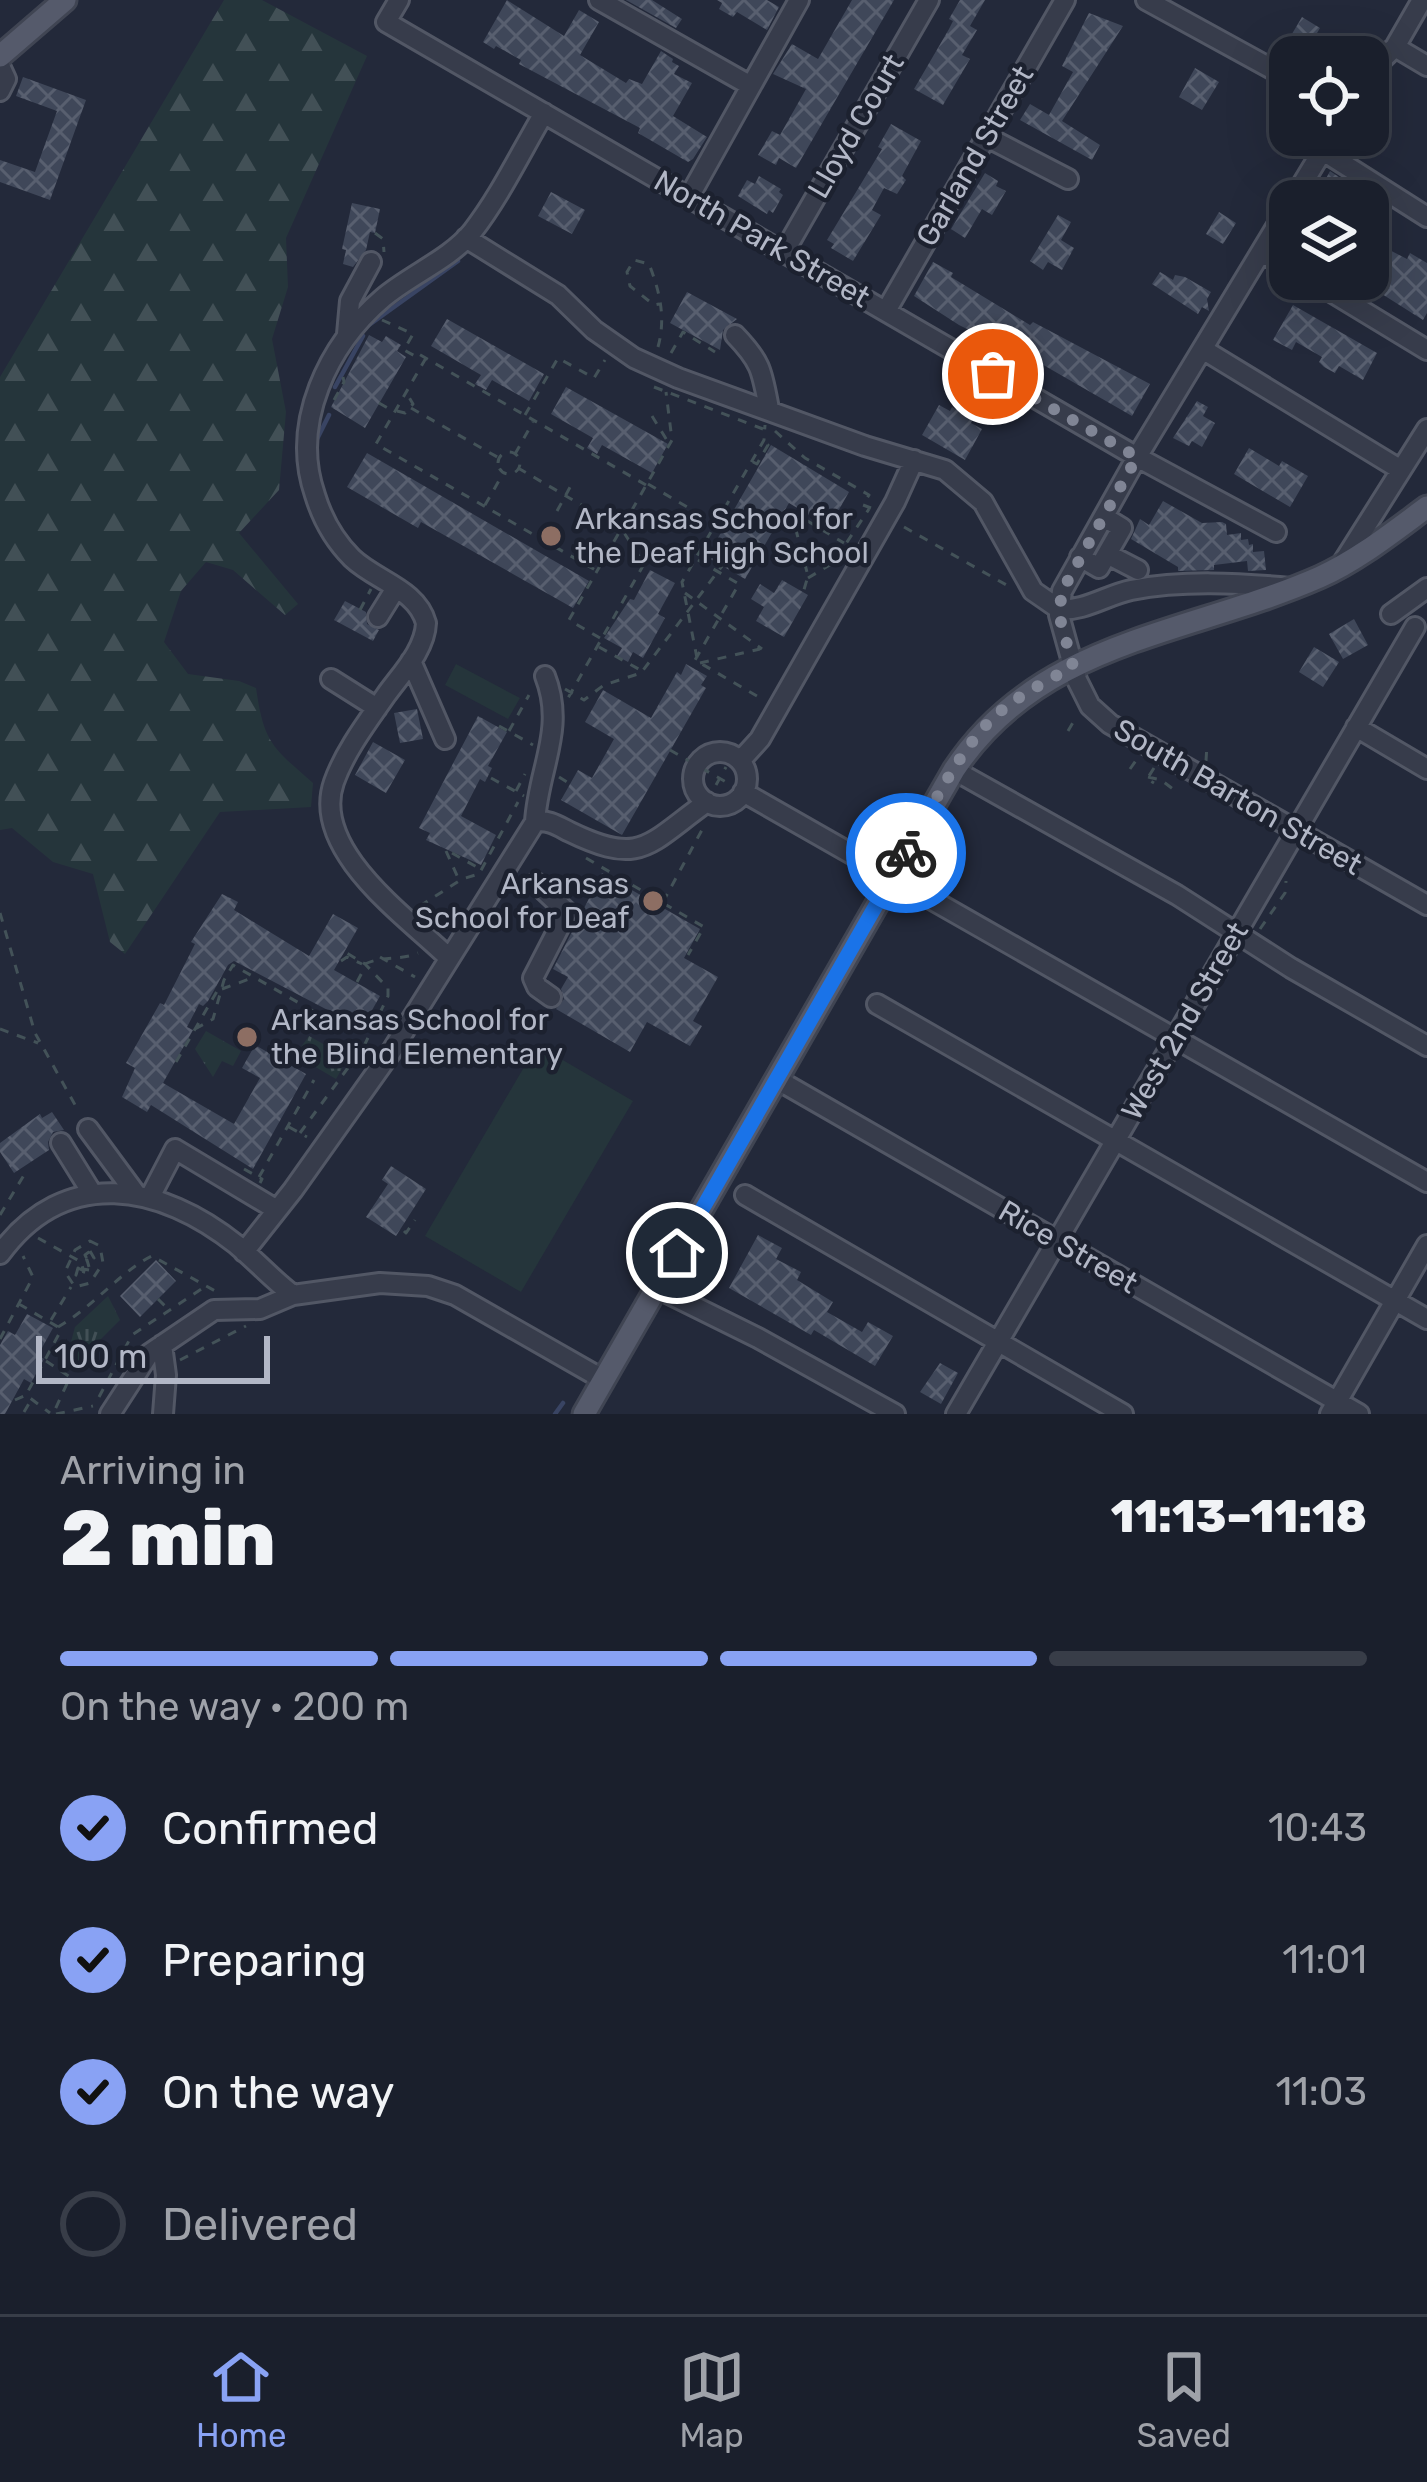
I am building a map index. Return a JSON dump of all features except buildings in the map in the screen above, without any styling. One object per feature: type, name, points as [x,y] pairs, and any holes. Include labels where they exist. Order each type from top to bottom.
[{"type":"main road","points":[[0,56],[65,0]]},
{"type":"main road","points":[[584,1414],[954,770],[988,723],[1073,666],[1339,568],[1427,507]]},
{"type":"street","name":"North Park Street","points":[[399,0],[386,22],[1137,457],[1276,532]]},
{"type":"street","points":[[599,0],[751,86]]},
{"type":"street","points":[[689,197],[800,0]]},
{"type":"street","name":"Lloyd Court","points":[[784,252],[929,0]]},
{"type":"street","name":"Garland Street","points":[[886,311],[1065,0]]},
{"type":"street","points":[[1147,0],[1269,67]]},
{"type":"street","points":[[1389,53],[1422,0]]},
{"type":"street","points":[[1395,47],[1427,66]]},
{"type":"street","points":[[0,66],[6,79],[0,91]]},
{"type":"street","points":[[442,951],[358,870],[335,829],[334,782],[426,633],[424,615],[415,600],[377,577],[338,542],[314,495],[307,465],[307,424],[314,400],[346,339],[385,296],[466,238],[544,113]]},
{"type":"street","points":[[987,136],[1068,179]]},
{"type":"street","points":[[1345,156],[1427,217]]},
{"type":"street","points":[[466,238],[558,295],[594,330],[659,370],[766,419],[945,470],[967,484],[992,516],[1033,590],[1059,609],[1147,588],[1227,584],[1294,588]]},
{"type":"street","points":[[1059,609],[1062,591],[1080,557],[1269,239]]},
{"type":"street","points":[[1261,252],[1269,256]]},
{"type":"street","points":[[346,339],[350,301],[371,262]]},
{"type":"street","points":[[1345,300],[1427,350]]},
{"type":"street","points":[[735,335],[758,361],[766,379],[766,419]]},
{"type":"street","points":[[1204,350],[1401,470]]},
{"type":"street","points":[[1339,568],[1427,429]]},
{"type":"street","points":[[736,758],[760,739],[896,502],[914,460]]},
{"type":"street","points":[[1080,557],[1099,568],[1122,528],[1104,517]]},
{"type":"street","points":[[1107,554],[1138,570]]},
{"type":"street","points":[[370,613],[396,588]]},
{"type":"street","points":[[1391,614],[1419,594]]},
{"type":"street","points":[[1419,594],[1421,631]]},
{"type":"street","name":"South Barton Street","points":[[1059,609],[1073,666],[1090,706],[1110,724],[1427,905]]},
{"type":"street","name":"West 2nd Street","points":[[956,1414],[1356,728],[1421,631]]},
{"type":"street","points":[[411,661],[445,739]]},
{"type":"street","points":[[244,1252],[324,1147],[442,951],[535,822],[537,790],[554,724],[555,701],[544,676]]},
{"type":"street","points":[[331,679],[377,707]]},
{"type":"street","points":[[1356,728],[1427,769]]},
{"type":"street","points":[[535,822],[550,822],[620,852],[650,843],[711,803],[731,803],[743,792],[747,776],[736,758],[716,752],[697,765],[696,790],[711,803]]},
{"type":"street","points":[[954,770],[1427,1046]]},
{"type":"street","points":[[743,792],[1427,1182]]},
{"type":"street","points":[[536,884],[567,912],[533,978],[550,997]]},
{"type":"street","points":[[878,1004],[1427,1319]]},
{"type":"street","name":"Rice Street","points":[[778,1080],[1334,1408],[1359,1414]]},
{"type":"street","points":[[88,1130],[143,1196]]},
{"type":"street","points":[[61,1143],[92,1192]]},
{"type":"street","points":[[143,1196],[175,1149],[278,1210]]},
{"type":"street","points":[[10,1253],[10,1240],[51,1209],[92,1192],[143,1196],[201,1222],[292,1295]]},
{"type":"street","points":[[745,1195],[1124,1414]]},
{"type":"street","points":[[1334,1408],[1427,1245]]},
{"type":"street","points":[[102,1410],[149,1354],[214,1310],[260,1309],[292,1295],[380,1283],[440,1289],[604,1380]]},
{"type":"street","points":[[657,1288],[758,1338],[874,1409],[895,1414]]},
{"type":"street","points":[[162,1345],[163,1414]]},
{"type":"path","points":[[602,639],[569,620],[669,444],[666,393],[659,370],[664,325],[659,304],[649,264],[634,260],[626,272],[630,286],[659,304]]},
{"type":"path","points":[[383,321],[413,334],[404,350],[426,358],[716,524]]},
{"type":"path","points":[[666,393],[659,370],[683,332],[716,352]]},
{"type":"path","points":[[426,358],[376,444],[597,571]]},
{"type":"path","points":[[525,415],[558,358],[594,378],[606,359],[619,367]]},
{"type":"path","points":[[332,404],[351,362]]},
{"type":"path","points":[[379,404],[402,413],[411,408],[413,398],[406,392]]},
{"type":"path","points":[[666,393],[766,419],[807,459],[869,495],[863,505],[869,507],[847,545],[833,563],[808,578]]},
{"type":"path","points":[[411,408],[500,458]]},
{"type":"path","points":[[652,416],[669,444]]},
{"type":"path","points":[[761,699],[698,660],[682,582],[762,442],[766,419]]},
{"type":"path","points":[[515,454],[534,421]]},
{"type":"path","points":[[508,452],[515,454],[518,468],[511,474],[503,472],[500,458],[508,452]]},
{"type":"path","points":[[807,459],[815,454]]},
{"type":"path","points":[[499,726],[539,749],[644,564],[622,528],[518,468]]},
{"type":"path","points":[[484,507],[503,472]]},
{"type":"path","points":[[556,511],[574,481]]},
{"type":"path","points":[[803,592],[808,578],[791,511],[847,545]]},
{"type":"path","points":[[892,521],[1020,593]]},
{"type":"path","points":[[696,559],[739,584],[698,660]]},
{"type":"path","points":[[563,688],[584,700],[642,671],[720,569]]},
{"type":"path","points":[[370,613],[377,577]]},
{"type":"path","points":[[683,592],[762,649],[698,660]]},
{"type":"path","points":[[597,646],[642,671]]},
{"type":"path","points":[[508,732],[529,695]]},
{"type":"path","points":[[1068,731],[1079,713]]},
{"type":"path","points":[[1205,763],[1208,743]]},
{"type":"path","points":[[670,750],[743,792]]},
{"type":"path","points":[[1130,769],[1138,757]]},
{"type":"path","points":[[663,902],[720,778],[736,758]]},
{"type":"path","points":[[490,778],[516,791],[532,762]]},
{"type":"path","points":[[1148,777],[1154,766]]},
{"type":"path","points":[[1148,777],[1154,783]]},
{"type":"path","points":[[1148,777],[1173,789]]},
{"type":"path","points":[[562,780],[570,784]]},
{"type":"path","points":[[420,906],[482,870],[522,795]]},
{"type":"path","points":[[460,881],[449,852],[482,870]]},
{"type":"path","points":[[574,852],[704,927],[688,956]]},
{"type":"path","points":[[879,855],[928,884]]},
{"type":"path","points":[[0,913],[41,1045],[88,1130]]},
{"type":"path","points":[[356,982],[365,964],[380,957],[400,960],[442,951]]},
{"type":"path","points":[[300,1133],[364,1046],[388,996],[388,988],[365,964],[345,952]]},
{"type":"path","points":[[341,962],[347,957],[365,964]]},
{"type":"path","points":[[380,957],[418,979]]},
{"type":"path","points":[[176,1062],[233,965],[346,1030],[368,1033]]},
{"type":"path","points":[[221,989],[254,978]]},
{"type":"path","points":[[195,1029],[213,1019],[224,980]]},
{"type":"path","points":[[0,1029],[41,1045]]},
{"type":"path","points":[[260,1177],[314,1080]]},
{"type":"path","points":[[288,1126],[324,1147]]},
{"type":"path","points":[[0,1215],[23,1175]]},
{"type":"path","points":[[404,1231],[415,1220]]},
{"type":"path","points":[[36,1237],[98,1272]]},
{"type":"path","points":[[97,1243],[104,1257],[98,1272],[86,1286],[72,1285],[65,1272],[71,1257],[79,1245],[97,1243]]},
{"type":"path","points":[[0,1339],[33,1277],[32,1268],[10,1253]]},
{"type":"path","points":[[58,1327],[110,1291],[136,1263],[152,1256],[218,1293]]},
{"type":"path","points":[[50,1321],[72,1285]]},
{"type":"path","points":[[158,1299],[169,1311]]},
{"type":"path","points":[[19,1304],[60,1332],[24,1412]]},
{"type":"path","points":[[165,1371],[250,1325]]},
{"type":"path","points":[[44,1360],[70,1377],[53,1414]]},
{"type":"path","points":[[15,1400],[28,1397],[53,1414],[102,1410]]},
{"type":"green space","points":[[224,0],[262,0],[367,56],[286,238],[288,287],[272,339],[286,412],[279,490],[239,533],[298,604],[285,615],[233,570],[206,562],[181,591],[164,642],[188,674],[256,688],[272,743],[313,783],[311,807],[220,812],[125,954],[110,942],[93,874],[53,862],[12,828],[0,830],[0,377]]},
{"type":"green space","points":[[456,664],[520,698],[508,719],[445,685]]},
{"type":"green space","points":[[206,1031],[241,1051],[233,1066],[222,1061],[213,1077],[195,1049]]},
{"type":"green space","points":[[309,1036],[348,1058],[336,1079],[295,1055]]},
{"type":"green space","points":[[537,1045],[633,1101],[521,1292],[425,1236]]},
{"type":"green space","points":[[108,1296],[120,1320],[76,1364],[66,1360],[75,1327]]},
{"type":"waterway","points":[[369,325],[458,261]]},
{"type":"waterway","points":[[335,387],[363,336]]},
{"type":"waterway","points":[[317,439],[329,415]]},
{"type":"waterway","points":[[555,1414],[563,1403]]},
{"type":"way so far","points":[[906,853],[954,770],[988,723],[1073,666],[1059,615],[1062,591],[1137,457],[993,374]]},
{"type":"place","name":"Arkansas School for the Deaf High School","points":[[551,536]]},
{"type":"place","name":"Arkansas School for Deaf","points":[[653,901]]},
{"type":"place","name":"Arkansas School for the Blind Elementary","points":[[247,1037]]},
{"type":"route","points":[[677,1253],[906,853]]}]
